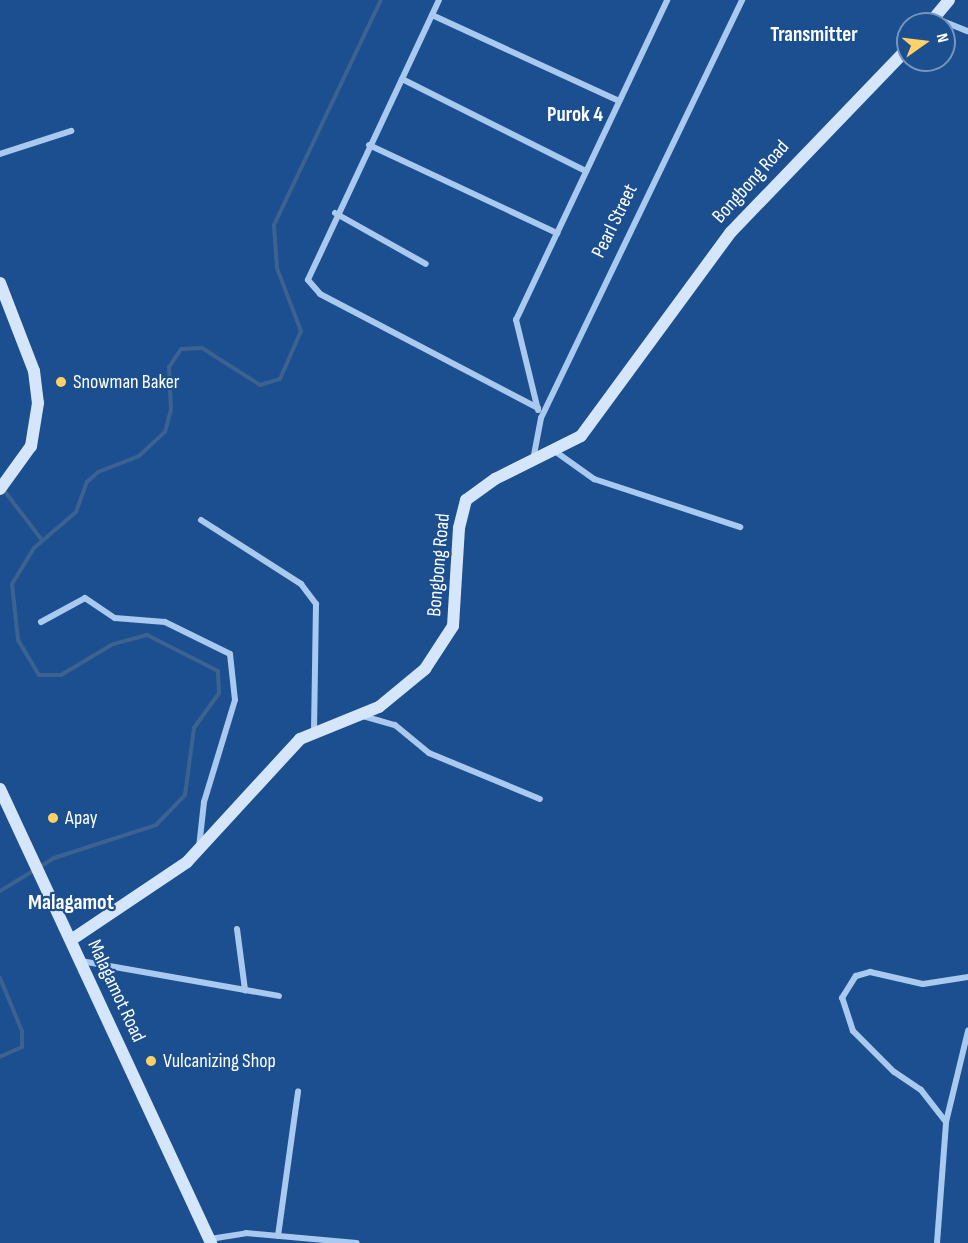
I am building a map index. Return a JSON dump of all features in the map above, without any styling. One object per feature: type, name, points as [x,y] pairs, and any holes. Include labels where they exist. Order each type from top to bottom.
[{"type":"street","points":[[439,0],[335,213],[310,268],[308,280],[315,291],[538,408]]},
{"type":"street","points":[[541,418],[516,320],[667,0]]},
{"type":"street","name":"Pearl Street","points":[[532,461],[541,418],[742,0]]},
{"type":"street","points":[[939,12],[949,0]]},
{"type":"street","points":[[432,15],[619,102]]},
{"type":"street","name":"Bongbong Road","points":[[71,940],[199,852],[284,754],[314,731],[362,716],[408,687],[446,641],[457,604],[459,528],[466,500],[532,461],[556,452],[581,436],[681,296],[764,194],[896,60]]},
{"type":"street","points":[[402,79],[586,171]]},
{"type":"street","points":[[0,154],[71,131]]},
{"type":"street","points":[[369,145],[557,233]]},
{"type":"street","points":[[335,213],[426,264]]},
{"type":"street","points":[[0,283],[34,370],[38,403],[31,446],[16,470],[0,489]]},
{"type":"street","points":[[556,452],[594,478],[740,527]]},
{"type":"street","points":[[201,520],[301,584],[316,604],[314,731]]},
{"type":"street","points":[[41,622],[85,598],[115,618],[165,622],[230,654],[235,700],[204,802],[199,852]]},
{"type":"street","points":[[362,716],[395,725],[429,753],[540,799]]},
{"type":"street","name":"Malagamot Road","points":[[0,789],[210,1241]]},
{"type":"street","points":[[237,929],[245,990]]},
{"type":"street","points":[[81,961],[279,996]]},
{"type":"street","points":[[946,1122],[921,1090],[894,1072],[853,1031],[842,998],[856,976],[870,972],[923,984],[968,977]]},
{"type":"street","points":[[937,1243],[946,1122],[968,1031]]},
{"type":"street","points":[[278,1236],[298,1091]]},
{"type":"street","points":[[210,1241],[237,1233],[357,1243]]},
{"type":"waterway","points":[[0,891],[54,858],[156,825],[185,795],[194,728],[219,693],[218,671],[147,635],[113,644],[61,675],[39,675],[18,640],[12,584],[34,548],[76,512],[87,482],[98,472],[139,456],[165,432],[171,410],[169,367],[181,349],[202,348],[260,385],[280,379],[301,331],[277,268],[274,225],[381,0]]},
{"type":"waterway","points":[[3,489],[42,540]]},
{"type":"waterway","points":[[0,978],[22,1031],[22,1047],[0,1057]]},
{"type":"place","name":"Snowman Baker","points":[[61,382]]},
{"type":"place","name":"Apay","points":[[53,818]]},
{"type":"place","name":"Vulcanizing Shop","points":[[151,1061]]},
{"type":"district","name":"Transmitter","points":[[814,35]]},
{"type":"district","name":"Purok 4","points":[[575,115]]},
{"type":"district","name":"Malagamot","points":[[71,903]]}]
